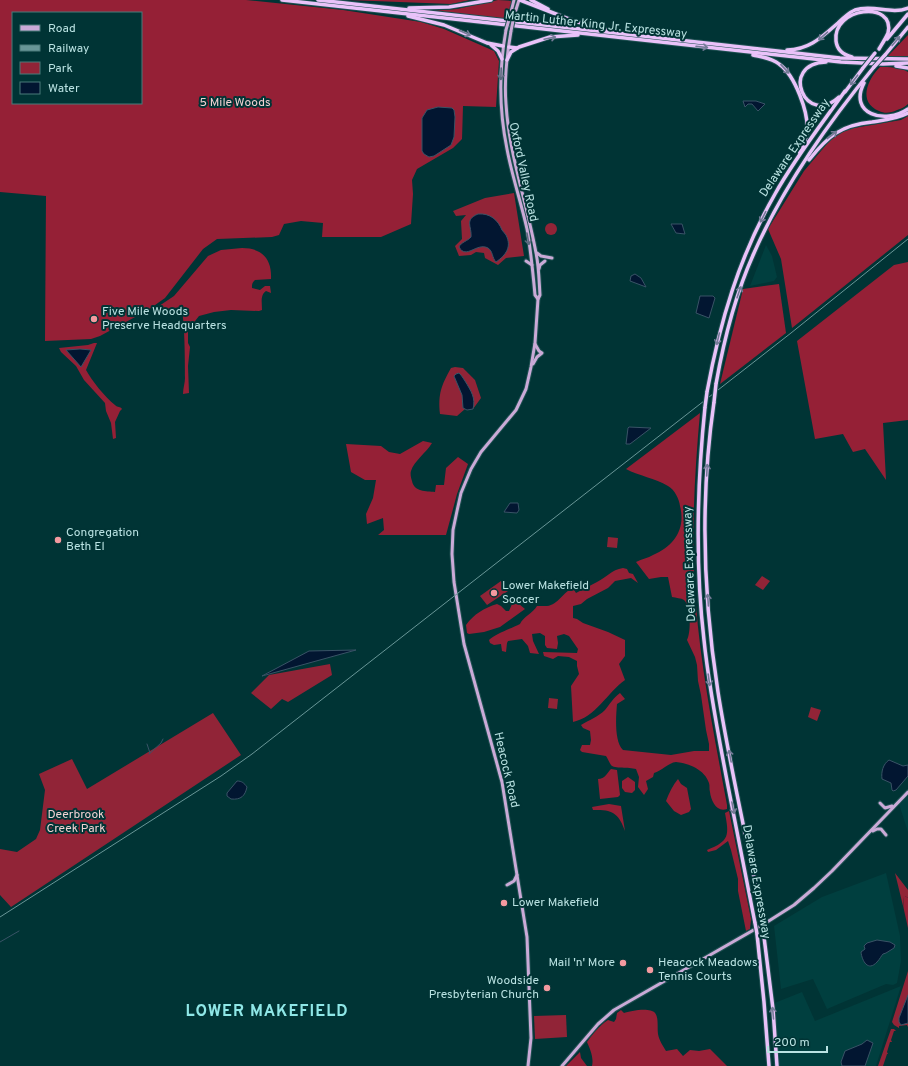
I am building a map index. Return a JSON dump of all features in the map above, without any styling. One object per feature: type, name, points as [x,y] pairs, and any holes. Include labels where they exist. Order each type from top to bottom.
[{"type":"highway","name":"Martin Luther King Jr. Expressway","points":[[282,0],[841,62],[883,64],[908,63]]},
{"type":"highway","name":"Martin Luther King Jr. Expressway","points":[[318,0],[840,58],[908,59]]},
{"type":"highway","points":[[378,7],[442,8],[464,6],[492,0]]},
{"type":"highway","points":[[519,0],[586,25],[627,34]]},
{"type":"highway","points":[[531,0],[561,16]]},
{"type":"highway","points":[[768,49],[794,50],[807,46],[818,40],[847,15],[858,10],[868,8],[897,11],[908,8]]},
{"type":"highway","points":[[861,59],[844,54],[838,49],[836,44],[836,36],[839,28],[851,15],[870,11],[879,14],[884,18],[887,22],[888,30],[879,49]]},
{"type":"highway","points":[[389,12],[444,25],[486,43],[497,50],[502,59]]},
{"type":"highway","points":[[841,62],[818,63],[809,66],[801,76],[800,88],[806,100],[813,104],[819,105],[832,103],[845,91],[908,14]]},
{"type":"highway","points":[[797,175],[835,118],[908,27]]},
{"type":"highway","points":[[507,60],[511,52],[519,47],[555,36],[593,35]]},
{"type":"highway","points":[[486,43],[503,46]]},
{"type":"highway","points":[[508,47],[519,47]]},
{"type":"highway","points":[[736,51],[766,57],[776,61],[786,69],[793,81],[804,111],[807,129],[804,143],[790,170]]},
{"type":"highway","points":[[883,64],[908,68]]},
{"type":"highway","points":[[874,68],[864,83],[861,92],[862,102],[866,109],[873,115],[882,117],[896,115],[908,109]]},
{"type":"highway","name":"Delaware Expressway","points":[[769,1066],[757,934],[713,704],[703,634],[699,584],[698,520],[700,459],[707,392],[721,324],[734,282],[754,233],[775,194],[845,91]]},
{"type":"highway","points":[[797,175],[821,145],[838,131],[853,125],[894,119],[908,113]]},
{"type":"highway","name":"Delaware Expressway","points":[[777,1066],[773,1009],[764,930],[720,704],[710,624],[706,566],[706,507],[708,454],[716,384],[725,338],[740,289],[762,236],[776,208],[797,175]]},
{"type":"main road","name":"Oxford Valley Road","points":[[514,0],[506,30],[502,59],[501,88],[504,135],[526,228],[536,295],[538,299]]},
{"type":"main road","name":"Oxford Valley Road","points":[[453,535],[459,500],[476,458],[506,424],[518,406],[526,389],[535,342],[538,299],[540,295],[539,273],[536,251],[520,187],[507,120],[505,96],[508,47],[514,16],[519,0]]},
{"type":"main road","points":[[503,46],[508,47]]},
{"type":"main road","points":[[536,251],[541,256],[552,258]]},
{"type":"main road","points":[[526,260],[532,265]]},
{"type":"main road","points":[[539,273],[540,265],[545,261]]},
{"type":"main road","points":[[531,367],[537,357],[542,354],[537,349],[535,342]]},
{"type":"main road","name":"Heacock Road","points":[[453,535],[452,571],[462,631],[472,675],[501,776],[528,946],[531,1012],[531,1046],[528,1066]]},
{"type":"main road","points":[[562,1066],[598,1024],[614,1010],[670,979],[785,911],[814,888],[908,792]]},
{"type":"main road","points":[[880,803],[884,807],[890,808],[897,803]]},
{"type":"main road","points":[[868,834],[879,828],[886,835]]},
{"type":"main road","points":[[508,885],[514,881],[517,874]]},
{"type":"shaded area","points":[[766,245],[772,256],[777,277],[774,281],[750,286]]},
{"type":"shaded area","points":[[908,794],[908,832],[899,804]]},
{"type":"shaded area","points":[[886,873],[900,936],[901,961],[897,983],[893,985],[886,984],[827,1009],[813,979],[781,989],[774,926],[822,897]]},
{"type":"shaded area","points":[[901,986],[876,1066],[777,1066],[772,1004],[802,992],[815,1021]]},
{"type":"green space","name":"5 Mile Woods","points":[[0,0],[246,0],[343,10],[421,22],[444,29],[494,51],[499,61],[496,107],[463,106],[462,139],[453,148],[417,169],[412,180],[413,194],[411,224],[381,237],[322,237],[323,223],[301,221],[284,224],[279,235],[272,237],[217,239],[203,249],[165,298],[148,310],[100,336],[91,339],[45,341],[46,196],[0,192]]},
{"type":"green space","points":[[348,0],[470,0],[451,4]]},
{"type":"green space","points":[[498,0],[512,1],[507,19],[430,11],[457,9]]},
{"type":"green space","points":[[908,35],[908,56],[887,57]]},
{"type":"green space","points":[[880,67],[898,68],[908,72],[908,104],[900,109],[888,113],[884,113],[872,107],[868,102],[867,97],[868,84],[875,72]]},
{"type":"green space","points":[[908,116],[908,235],[792,328],[781,259],[768,229],[804,171],[832,138],[848,129],[901,120]]},
{"type":"green space","points":[[514,193],[524,256],[506,258],[498,265],[485,258],[484,253],[476,252],[471,255],[459,256],[455,246],[462,239],[461,221],[466,215],[456,216],[453,211],[485,198]]},
{"type":"green space","points":[[551,223],[555,225],[557,229],[555,233],[551,235],[547,233],[545,229],[547,225]]},
{"type":"green space","points":[[242,248],[255,250],[268,260],[271,279],[255,280],[252,284],[252,288],[260,290],[265,286],[270,286],[271,293],[266,291],[264,293],[262,299],[262,310],[259,311],[231,310],[199,316],[188,330],[188,343],[190,347],[188,366],[189,393],[183,394],[185,354],[181,310],[178,308],[172,308],[158,314],[153,310],[174,296],[208,256],[221,250]]},
{"type":"green space","points":[[908,262],[908,420],[883,423],[886,480],[865,449],[853,452],[843,434],[815,439],[797,341],[894,265]]},
{"type":"green space","points":[[779,284],[786,333],[720,384],[743,289]]},
{"type":"green space","points":[[97,343],[86,370],[111,402],[122,409],[115,422],[116,438],[113,439],[111,423],[106,411],[105,403],[84,380],[76,366],[61,352],[59,348]]},
{"type":"green space","points":[[451,368],[463,368],[475,380],[481,398],[473,409],[465,409],[457,416],[440,414],[439,401],[443,385]]},
{"type":"green space","points":[[700,413],[694,495],[694,577],[699,635],[711,720],[727,805],[727,809],[723,810],[717,808],[713,802],[707,778],[696,768],[676,762],[668,765],[654,773],[653,777],[646,781],[648,789],[644,795],[638,787],[639,777],[636,769],[613,766],[606,756],[582,752],[580,750],[582,745],[590,745],[591,740],[590,731],[583,728],[581,725],[605,710],[613,699],[620,693],[625,699],[617,704],[616,728],[618,741],[623,750],[671,755],[694,751],[709,751],[698,681],[697,665],[687,640],[690,620],[688,608],[683,599],[672,597],[668,577],[649,579],[636,562],[667,547],[677,536],[681,522],[679,500],[675,492],[668,486],[626,469]]},
{"type":"green space","points":[[423,441],[432,443],[411,471],[413,485],[418,489],[435,492],[436,485],[444,485],[446,468],[458,457],[468,464],[457,494],[446,535],[378,535],[384,530],[383,518],[367,524],[366,514],[373,498],[376,480],[365,480],[351,472],[346,444],[381,446],[389,452],[400,454]]},
{"type":"green space","points":[[608,537],[618,538],[617,548],[607,547]]},
{"type":"green space","points":[[623,568],[627,569],[629,573],[633,574],[638,583],[631,578],[615,581],[608,588],[587,599],[581,604],[573,606],[573,618],[625,640],[625,656],[619,664],[625,680],[595,710],[573,722],[571,686],[579,674],[577,661],[569,657],[558,656],[553,659],[544,656],[543,652],[577,653],[578,649],[569,636],[564,634],[557,636],[557,649],[547,648],[545,645],[545,636],[540,633],[532,634],[533,641],[539,654],[530,653],[528,646],[522,639],[508,641],[506,652],[502,651],[501,644],[494,645],[490,643],[489,640],[499,633],[520,624],[523,619],[537,606],[551,605],[573,588],[576,593],[612,572]]},
{"type":"green space","points":[[762,576],[770,581],[763,590],[755,585]]},
{"type":"green space","name":"Lower Makefield Soccer","points":[[501,581],[508,591],[487,605],[480,596]]},
{"type":"green space","points":[[497,604],[506,611],[509,611],[512,604],[519,604],[525,609],[500,627],[484,632],[467,633],[466,625],[472,618],[488,607]]},
{"type":"green space","points":[[330,664],[332,675],[288,702],[282,699],[271,709],[251,693],[269,675]]},
{"type":"green space","points":[[549,698],[558,699],[557,709],[548,708]]},
{"type":"green space","points":[[811,707],[821,710],[817,721],[808,717]]},
{"type":"green space","name":"Deerbrook Creek Park","points":[[213,713],[241,755],[11,907],[0,895],[0,849],[17,852],[36,839],[40,830],[45,790],[39,774],[72,759],[87,789]]},
{"type":"green space","points":[[611,769],[617,770],[620,795],[618,797],[600,799],[598,779],[604,777]]},
{"type":"green space","points":[[628,777],[635,782],[635,790],[632,793],[625,792],[622,788],[622,781]]},
{"type":"green space","points":[[678,779],[681,784],[687,788],[691,809],[689,812],[681,815],[674,811],[666,801],[671,789]]},
{"type":"green space","points":[[609,804],[621,806],[625,831],[620,820],[614,814],[606,810],[593,810],[592,807]]},
{"type":"green space","points":[[729,811],[751,919],[750,929],[746,931],[738,891],[738,879],[728,841],[716,850],[708,852],[707,850],[715,847],[724,840],[727,832],[725,813]]},
{"type":"green space","points":[[895,873],[908,890],[908,898],[905,896],[903,898],[904,910]]},
{"type":"green space","points":[[903,896],[908,898],[908,928],[904,910]]},
{"type":"green space","points":[[908,971],[908,1027],[907,1025],[899,1026],[899,1028],[892,1022]]},
{"type":"green space","points":[[621,1010],[624,1013],[649,1010],[655,1013],[661,1043],[666,1051],[677,1049],[683,1056],[690,1050],[699,1051],[710,1049],[727,1066],[592,1066],[592,1057],[587,1042],[596,1030],[605,1022],[608,1020],[614,1022],[617,1013]]},
{"type":"green space","points":[[566,1015],[567,1037],[535,1039],[534,1016]]},
{"type":"green space","points":[[891,1029],[896,1031],[894,1031],[891,1040],[892,1042],[890,1042],[887,1052],[888,1054],[883,1066],[878,1066]]},
{"type":"green space","points":[[580,1052],[581,1058],[587,1066],[566,1066]]},
{"type":"water","points":[[743,101],[756,101],[765,104],[758,111],[752,104],[748,104],[745,107]]},
{"type":"water","points":[[438,107],[452,108],[454,110],[454,137],[451,145],[434,156],[429,157],[422,151],[422,118],[427,110]]},
{"type":"water","points":[[478,214],[493,218],[508,239],[508,247],[505,254],[496,262],[488,248],[480,247],[465,252],[459,247],[471,237],[470,221]]},
{"type":"water","points":[[671,224],[682,224],[685,234],[676,233]]},
{"type":"water","points":[[635,274],[641,278],[646,287],[630,281],[631,276]]},
{"type":"water","points":[[700,296],[713,296],[715,298],[709,318],[696,313]]},
{"type":"water","points":[[66,350],[91,350],[81,367]]},
{"type":"water","points":[[459,373],[461,375],[471,391],[474,401],[473,409],[467,410],[463,408],[462,395],[454,376]]},
{"type":"water","points":[[629,427],[651,428],[630,444],[626,444]]},
{"type":"water","points":[[510,503],[518,503],[519,510],[517,513],[504,512]]},
{"type":"water","points":[[356,650],[262,676],[309,651]]},
{"type":"water","points":[[889,760],[903,766],[908,765],[908,776],[896,790],[893,791],[891,783],[882,779],[883,768]]},
{"type":"water","points":[[237,781],[245,784],[247,787],[246,790],[242,797],[231,799],[227,796],[227,793]]},
{"type":"water","points":[[877,940],[890,942],[895,945],[894,948],[883,954],[874,965],[868,966],[864,962],[861,952],[865,949],[864,946],[867,943]]},
{"type":"water","points":[[908,995],[908,1023],[901,1025],[899,1018]]},
{"type":"water","points":[[867,1040],[873,1043],[865,1066],[842,1066],[841,1062],[845,1051],[862,1044]]},
{"type":"waterway","points":[[149,754],[161,743],[163,739]]},
{"type":"waterway","points":[[147,744],[150,753]]},
{"type":"waterway","points":[[0,942],[19,931]]},
{"type":"railway","points":[[0,917],[221,776],[252,754],[791,333],[908,239]]},
{"type":"place","name":"Five Mile Woods Preserve Headquarters","points":[[94,319]]},
{"type":"place","name":"Congregation Beth El","points":[[58,540]]},
{"type":"place","name":"Lower Makefield Soccer","points":[[494,593]]},
{"type":"place","name":"Lower Makefield","points":[[504,903]]},
{"type":"place","name":"Mail 'n' More","points":[[623,963]]},
{"type":"place","name":"Heacock Meadows Tennis Courts","points":[[650,970]]},
{"type":"place","name":"Woodside Presbyterian Church","points":[[547,988]]},
{"type":"district","name":"LOWER MAKEFIELD","points":[[267,1012]]}]
